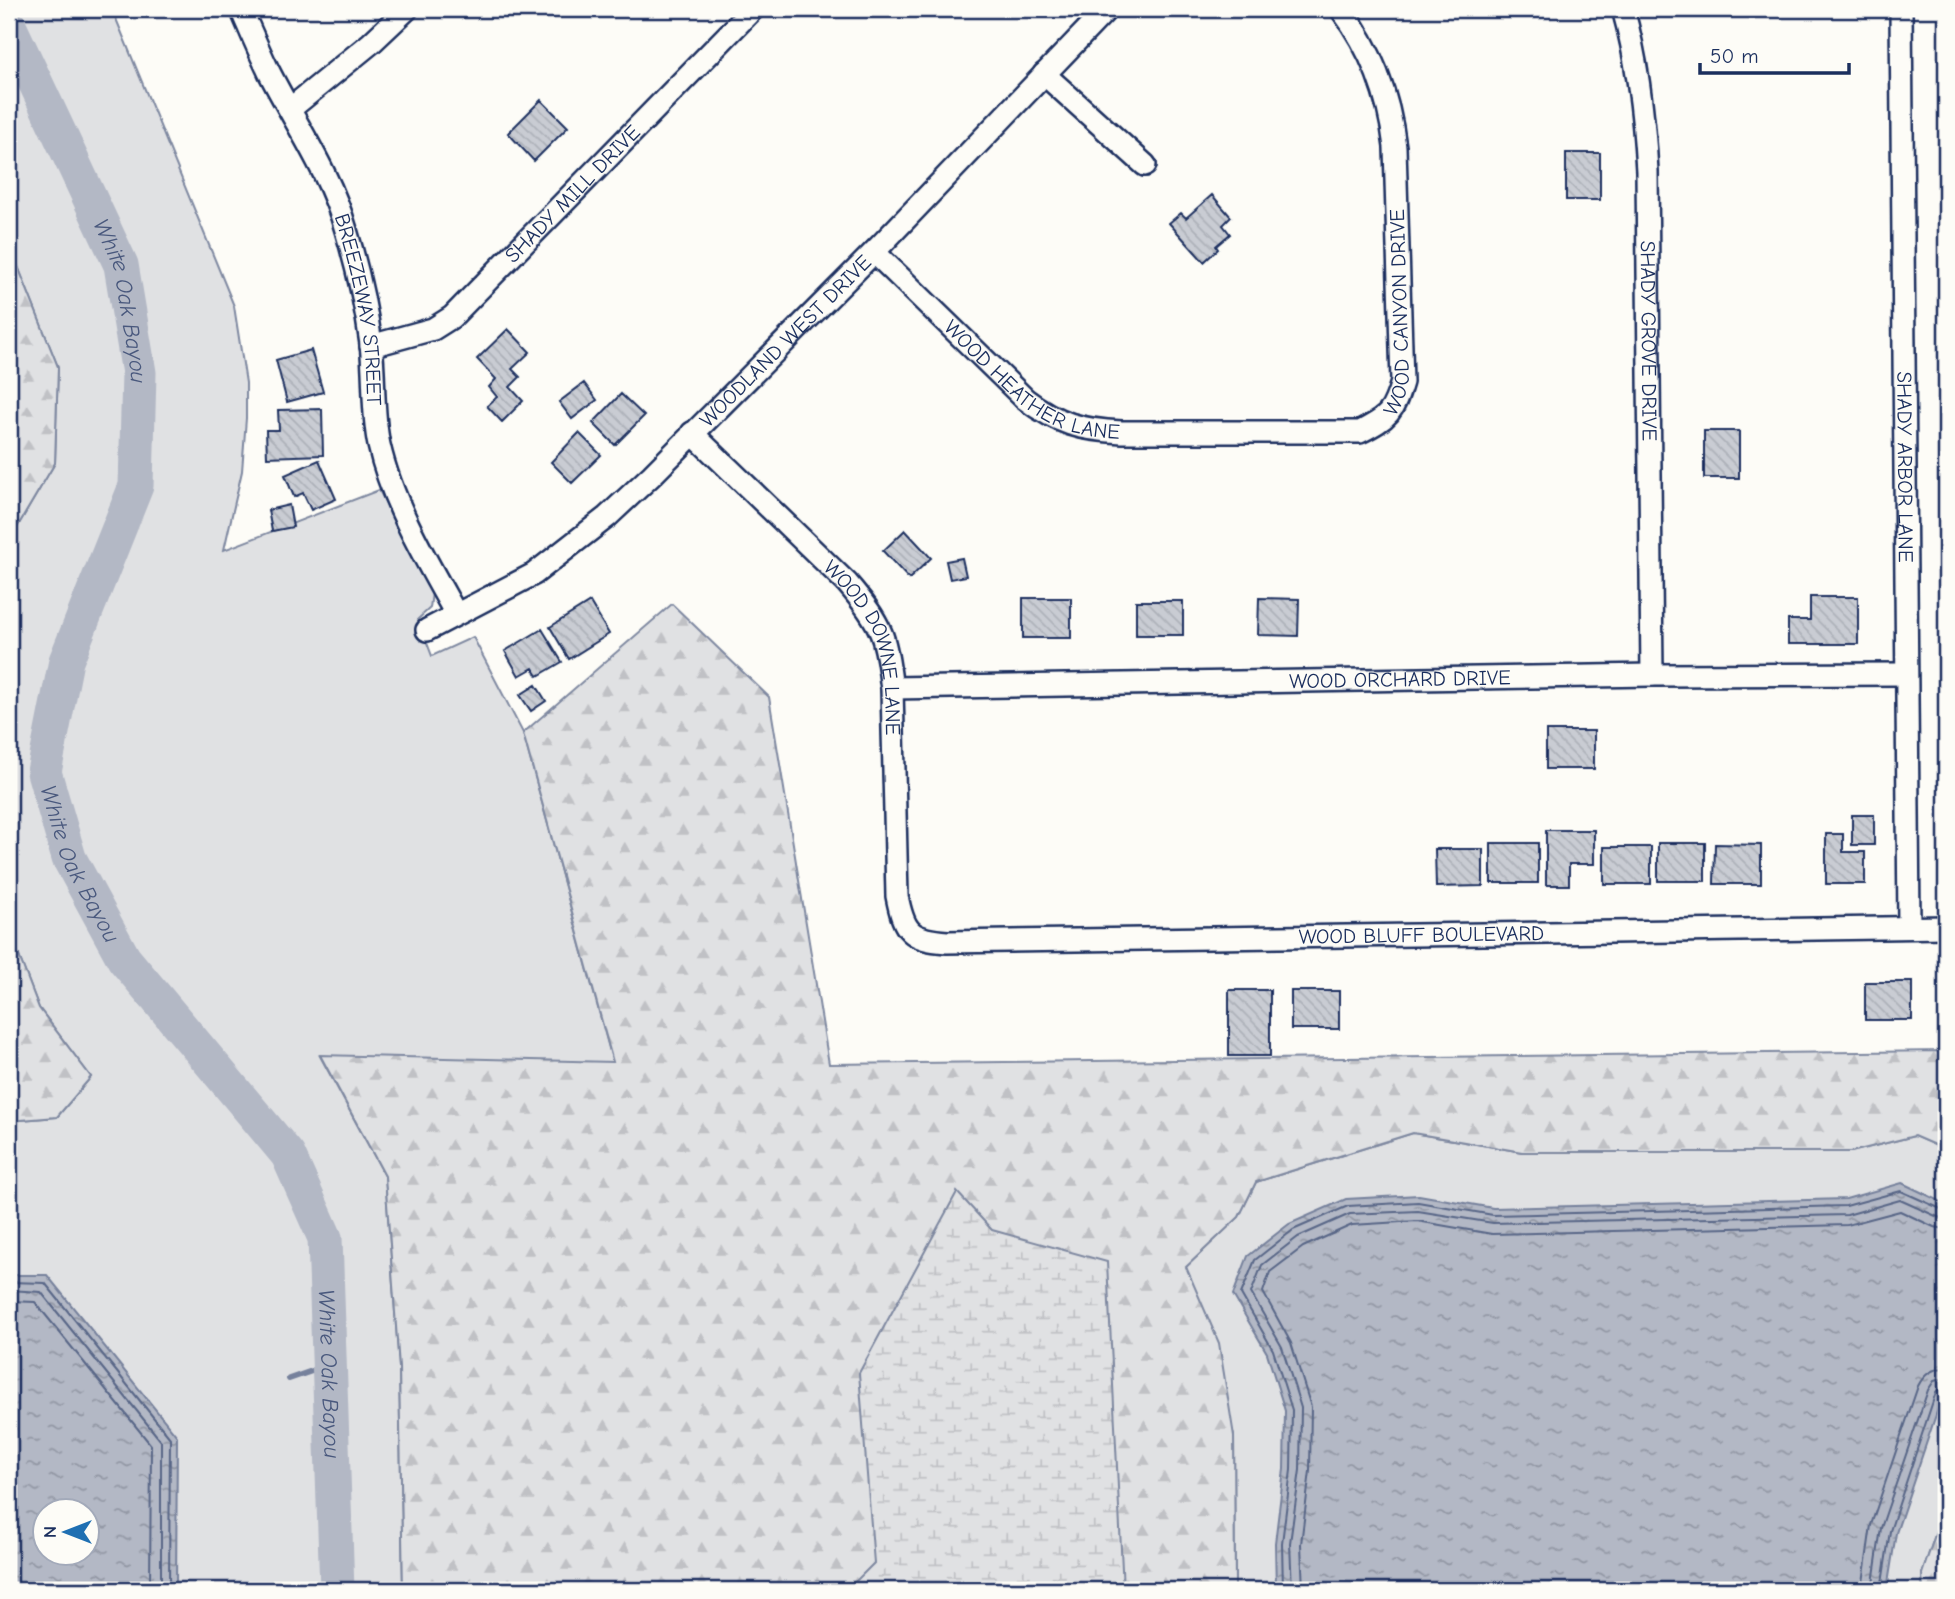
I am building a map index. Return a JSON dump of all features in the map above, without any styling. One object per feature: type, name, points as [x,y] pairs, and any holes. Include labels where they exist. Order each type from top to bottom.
[{"type":"street","name":"BREEZEWAY STREET","points":[[241,9],[270,73],[337,202],[357,271],[371,346],[379,446],[413,537],[456,614]]},
{"type":"street","points":[[290,109],[361,52],[407,9]]},
{"type":"street","name":"SHADY MILL DRIVE","points":[[371,346],[433,329],[452,317],[753,9]]},
{"type":"street","name":"WOODLAND WEST DRIVE","points":[[428,630],[534,574],[616,509],[874,252],[1107,9]]},
{"type":"street","name":"WOOD CANYON DRIVE","points":[[1223,431],[1360,432],[1391,412],[1402,382],[1393,126],[1372,58],[1341,9]]},
{"type":"street","name":"SHADY GROVE DRIVE","points":[[1623,9],[1639,78],[1647,159],[1652,675]]},
{"type":"street","name":"SHADY ARBOR LANE","points":[[1901,9],[1909,926]]},
{"type":"street","points":[[1044,74],[1145,165]]},
{"type":"street","name":"WOOD HEATHER LANE","points":[[874,252],[1025,399],[1044,413],[1068,424],[1098,430],[1223,431]]},
{"type":"street","name":"WOOD DOWNE LANE","points":[[692,433],[847,583],[860,598],[881,632],[892,688],[897,895],[904,922]]},
{"type":"street","name":"WOOD ORCHARD DRIVE","points":[[892,688],[1652,675],[1906,674]]},
{"type":"street","name":"WOOD BLUFF BOULEVARD","points":[[904,922],[912,933],[924,940],[947,942],[1946,927]]},
{"type":"green space","points":[[9,9],[112,9],[234,306],[246,383],[246,418],[242,471],[224,550],[379,490],[432,593],[430,608],[418,619],[432,656],[473,637],[523,733],[613,1063],[320,1056],[385,1176],[399,1367],[403,1590],[9,1590],[9,1121],[57,1117],[91,1077],[39,1008],[9,930],[9,582],[16,529],[55,463],[58,367],[9,244]]},
{"type":"green space","points":[[9,244],[58,367],[55,463],[16,529],[9,582]]},
{"type":"green space","points":[[672,604],[769,697],[829,1064],[1946,1051],[1946,1150],[1914,1136],[1851,1152],[1522,1152],[1413,1133],[1256,1182],[1239,1217],[1186,1267],[1219,1343],[1234,1436],[1235,1590],[403,1590],[399,1367],[385,1176],[320,1055],[613,1062],[523,733]]},
{"type":"green space","points":[[9,930],[39,1008],[91,1077],[57,1117],[9,1121]]},
{"type":"green space","points":[[1413,1133],[1522,1152],[1851,1152],[1914,1136],[1946,1150],[1946,1502],[1922,1574],[1923,1590],[1235,1590],[1234,1436],[1186,1267],[1239,1217],[1256,1182]]},
{"type":"green space","points":[[957,1192],[992,1230],[1107,1262],[1123,1590],[847,1590],[874,1563],[859,1373]]},
{"type":"green space","points":[[1946,1502],[1946,1590],[1923,1590],[1922,1574]]},
{"type":"water","points":[[1902,1183],[1946,1204],[1946,1385],[1896,1533],[1887,1590],[1276,1590],[1275,1543],[1284,1469],[1285,1411],[1267,1353],[1233,1295],[1248,1256],[1289,1224],[1346,1199],[1419,1195],[1493,1208],[1846,1199]]},
{"type":"water","points":[[9,1275],[47,1275],[177,1436],[176,1590],[9,1590]]},
{"type":"building","points":[[541,100],[568,127],[534,161],[508,133]]},
{"type":"building","points":[[1566,153],[1600,153],[1600,200],[1566,200]]},
{"type":"building","points":[[1212,195],[1231,217],[1223,225],[1230,234],[1204,262],[1169,223],[1181,213],[1186,218]]},
{"type":"building","points":[[508,329],[530,352],[512,369],[520,377],[510,387],[523,401],[502,422],[487,406],[497,397],[489,387],[496,379],[477,359]]},
{"type":"building","points":[[311,350],[323,392],[287,402],[276,360]]},
{"type":"building","points":[[584,383],[597,400],[572,419],[559,402]]},
{"type":"building","points":[[621,394],[644,416],[615,445],[593,423]]},
{"type":"building","points":[[322,409],[323,455],[267,457],[266,430],[279,430],[278,410]]},
{"type":"building","points":[[1704,431],[1739,431],[1739,478],[1704,478]]},
{"type":"building","points":[[579,433],[601,455],[572,483],[551,462]]},
{"type":"building","points":[[319,460],[336,499],[311,510],[303,493],[294,497],[285,475]]},
{"type":"building","points":[[289,505],[293,527],[272,531],[268,510]]},
{"type":"building","points":[[905,530],[931,558],[909,579],[883,551]]},
{"type":"building","points":[[962,558],[966,576],[950,579],[946,561]]},
{"type":"building","points":[[1810,597],[1858,597],[1858,644],[1788,644],[1788,620],[1810,620]]},
{"type":"building","points":[[1023,598],[1071,598],[1071,638],[1023,638]]},
{"type":"building","points":[[1259,598],[1299,599],[1298,636],[1258,635]]},
{"type":"building","points":[[1136,601],[1183,601],[1183,635],[1136,635]]},
{"type":"building","points":[[590,602],[609,634],[569,659],[550,627]]},
{"type":"building","points":[[542,629],[562,662],[538,676],[533,668],[519,676],[505,651]]},
{"type":"building","points":[[536,685],[546,701],[531,711],[520,695]]},
{"type":"building","points":[[1546,731],[1594,731],[1594,769],[1546,769]]},
{"type":"building","points":[[1852,815],[1874,815],[1874,845],[1852,845]]},
{"type":"building","points":[[1546,830],[1594,830],[1594,864],[1569,864],[1569,885],[1546,885]]},
{"type":"building","points":[[1826,834],[1843,834],[1843,852],[1865,852],[1865,884],[1826,884]]},
{"type":"building","points":[[1491,843],[1538,843],[1538,883],[1491,883]]},
{"type":"building","points":[[1658,843],[1705,843],[1705,881],[1658,881]]},
{"type":"building","points":[[1715,844],[1761,845],[1761,884],[1714,884]]},
{"type":"building","points":[[1604,847],[1651,847],[1651,884],[1604,884]]},
{"type":"building","points":[[1435,849],[1483,849],[1483,886],[1436,887]]},
{"type":"building","points":[[1865,982],[1912,982],[1912,1020],[1865,1020]]},
{"type":"building","points":[[1229,990],[1270,990],[1270,1056],[1229,1056]]},
{"type":"building","points":[[1291,991],[1339,991],[1339,1029],[1291,1029]]},
{"type":"waterway","name":"White Oak Bayou","points":[[9,26],[121,265],[139,373],[136,486],[66,661],[44,772],[69,858],[124,959],[288,1155],[325,1238],[337,1590]]},
{"type":"waterway","points":[[289,1379],[329,1365]]}]
